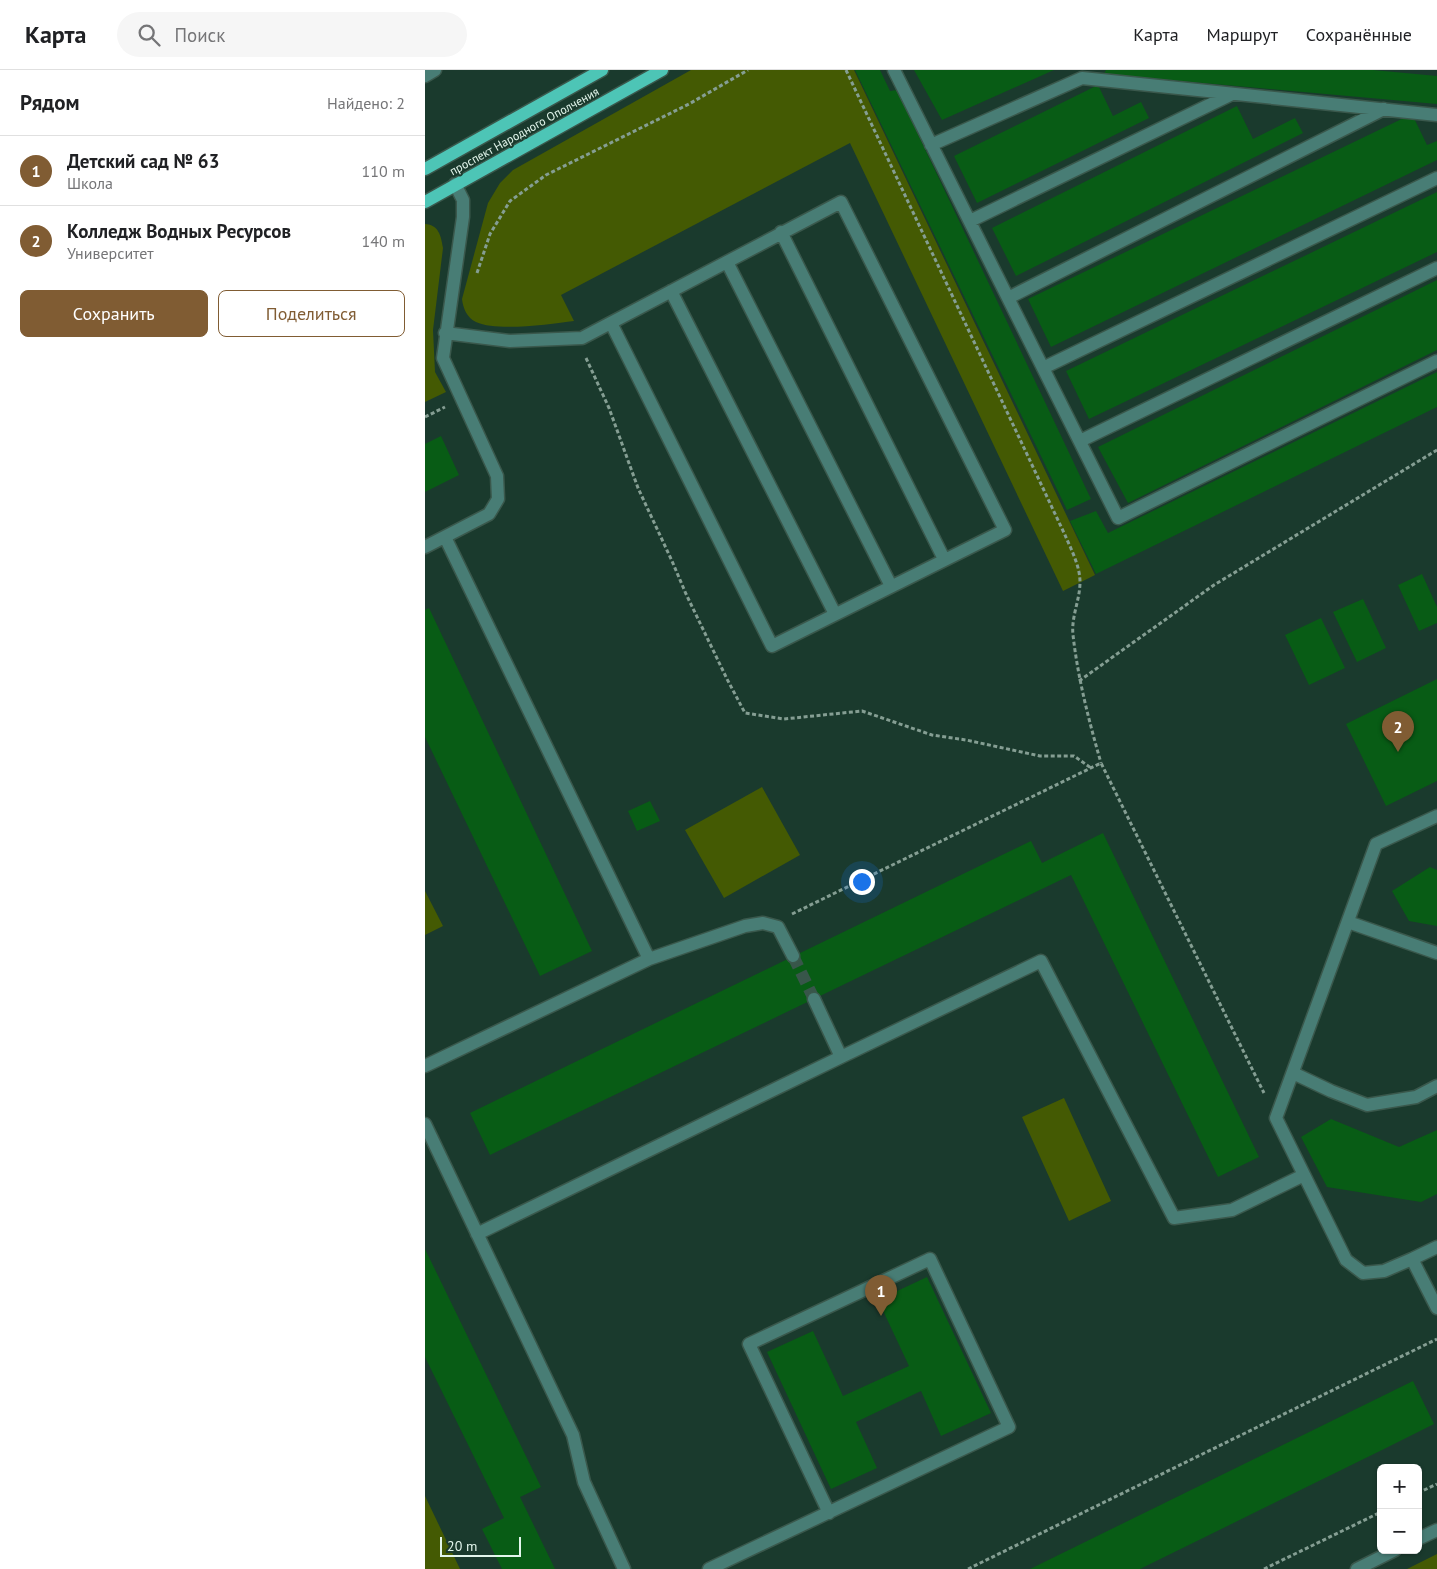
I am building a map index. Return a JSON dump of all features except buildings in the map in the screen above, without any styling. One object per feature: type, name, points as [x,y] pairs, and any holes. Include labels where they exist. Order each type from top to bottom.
[{"type":"main road","name":"проспект Народного Ополчения","points":[[425,169],[602,70]]},
{"type":"main road","name":"проспект Народного Ополчения","points":[[425,202],[662,70]]},
{"type":"street","points":[[425,76],[435,70]]},
{"type":"street","points":[[894,70],[1118,518],[1437,361]]},
{"type":"street","points":[[931,145],[1084,74],[1232,94],[1437,115]]},
{"type":"street","points":[[970,221],[1232,94]]},
{"type":"street","points":[[1008,298],[1384,109]]},
{"type":"street","points":[[1043,368],[1437,178]]},
{"type":"street","points":[[425,547],[489,514],[498,499],[497,476],[443,358],[445,333],[463,217],[463,200],[455,184]]},
{"type":"street","points":[[445,333],[510,341],[578,339],[841,202],[1005,530],[772,646],[611,323]]},
{"type":"street","points":[[781,232],[944,559]]},
{"type":"street","points":[[727,262],[891,586]]},
{"type":"street","points":[[1080,441],[1437,268]]},
{"type":"street","points":[[671,291],[835,614]]},
{"type":"street","points":[[445,537],[649,958]]},
{"type":"street","points":[[1437,816],[1376,844],[1276,1118],[1346,1260],[1363,1273],[1384,1271],[1437,1247]]},
{"type":"street","points":[[425,1066],[649,958],[745,926],[763,922],[778,927],[793,956]]},
{"type":"street","points":[[1348,922],[1437,953]]},
{"type":"street","points":[[477,1234],[1041,961],[1174,1218],[1232,1210],[1304,1175]]},
{"type":"street","points":[[814,999],[841,1057]]},
{"type":"street","points":[[1293,1073],[1367,1105],[1416,1097],[1437,1086]]},
{"type":"street","points":[[425,1124],[573,1435],[583,1482],[624,1569]]},
{"type":"street","points":[[709,1569],[829,1513],[1009,1427],[930,1259],[749,1344],[829,1513]]},
{"type":"street","points":[[1412,1259],[1436,1302]]},
{"type":"street","points":[[1422,1537],[1437,1530]]},
{"type":"street","points":[[1357,1569],[1387,1554]]},
{"type":"path","points":[[475,280],[490,234],[510,201],[546,175],[689,104],[748,70]]},
{"type":"path","points":[[847,70],[1061,526],[1076,562],[1080,581],[1073,633],[1079,680],[1101,763],[1276,1118]]},
{"type":"path","points":[[1079,680],[1215,585],[1437,450]]},
{"type":"path","points":[[770,925],[1101,763]]},
{"type":"path","points":[[968,1569],[1437,1339]]},
{"type":"path","points":[[1422,1491],[1437,1484]]},
{"type":"path","points":[[1264,1569],[1377,1514]]},
{"type":"green space","points":[[691,70],[854,70],[1095,575],[1063,591],[850,143],[561,295],[574,321],[510,327],[486,325],[476,322],[468,315],[464,309],[462,299],[488,203],[500,183],[513,170]]},
{"type":"green space","points":[[425,224],[436,229],[440,235],[443,248],[433,330],[435,372],[446,392],[425,402]]},
{"type":"green space","points":[[762,787],[800,855],[724,898],[685,830]]},
{"type":"green space","points":[[425,891],[443,926],[425,935]]},
{"type":"green space","points":[[1064,1098],[1111,1201],[1069,1221],[1022,1117]]},
{"type":"green space","points":[[425,1496],[460,1569],[425,1569]]},
{"type":"green space","points":[[1437,1554],[1437,1569],[1407,1569]]},
{"type":"tunnel","points":[[793,956],[814,999]]},
{"type":"place","name":"Колледж Водных Ресурсов","points":[[1398,752]]},
{"type":"place","name":"Детский сад № 63","points":[[881,1316]]}]
